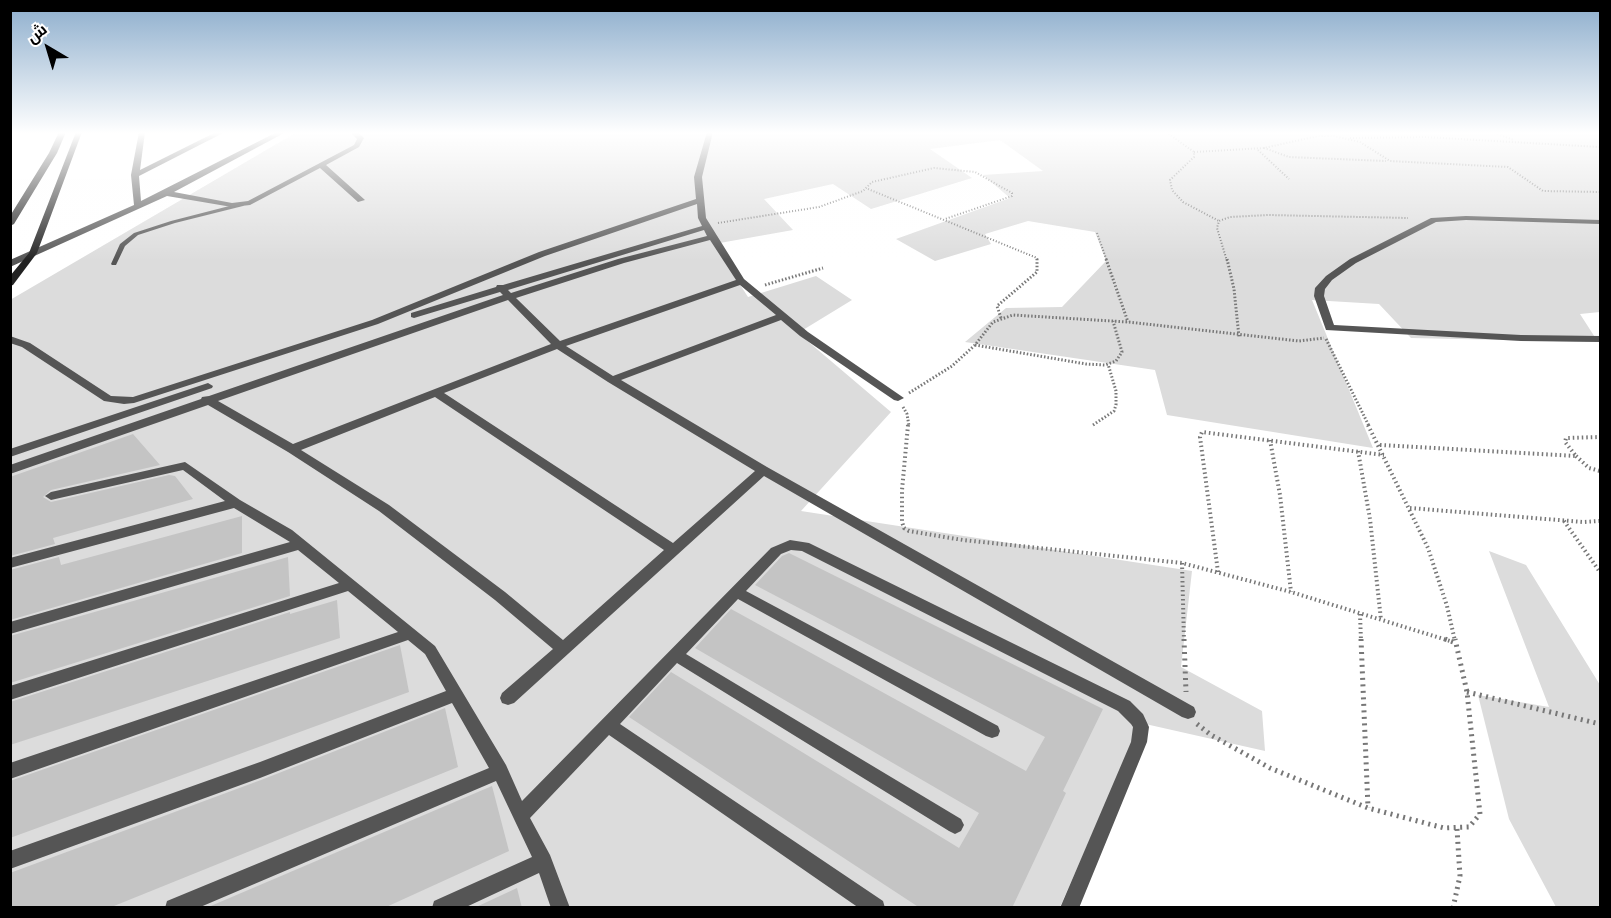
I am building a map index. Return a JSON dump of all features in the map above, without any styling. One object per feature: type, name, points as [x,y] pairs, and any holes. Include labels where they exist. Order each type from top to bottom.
[{"type":"street","points":[[10,224],[40,175]]},
{"type":"street","points":[[11,283],[33,253],[63,175]]},
{"type":"street","points":[[135,175],[138,206]]},
{"type":"street","points":[[10,264],[201,175]]},
{"type":"street","points":[[166,193],[241,205],[258,200],[303,175]]},
{"type":"street","points":[[332,175],[361,200]]},
{"type":"street","points":[[699,175],[700,200],[706,226],[741,281],[804,334],[898,398]]},
{"type":"street","points":[[10,339],[26,345],[108,399],[134,400],[375,322],[542,254],[700,200]]},
{"type":"street","points":[[1600,222],[1466,218],[1434,220],[1353,261],[1329,278],[1320,288],[1319,296],[1328,333],[1600,339]]},
{"type":"street","points":[[10,470],[210,401],[505,292],[706,226]]},
{"type":"street","points":[[10,453],[405,318],[712,237]]},
{"type":"street","points":[[292,449],[558,345],[741,281]]},
{"type":"street","points":[[505,292],[558,345],[612,380],[763,470],[1188,712]]},
{"type":"street","points":[[612,380],[782,316]]},
{"type":"street","points":[[192,391],[292,449],[384,508],[440,548],[563,649]]},
{"type":"street","points":[[436,393],[674,550]]},
{"type":"street","points":[[51,496],[185,466],[236,503],[301,544],[430,650],[500,771],[544,861],[561,908]]},
{"type":"street","points":[[508,698],[763,470]]},
{"type":"street","points":[[10,563],[236,503]]},
{"type":"street","points":[[10,628],[301,544]]},
{"type":"street","points":[[520,816],[776,551],[790,545],[804,546],[1124,706],[1131,712],[1141,727],[1139,742],[1069,908]]},
{"type":"street","points":[[10,693],[350,585]]},
{"type":"street","points":[[737,592],[992,731]]},
{"type":"street","points":[[10,771],[409,634]]},
{"type":"street","points":[[676,655],[955,825]]},
{"type":"street","points":[[10,860],[260,770],[457,694]]},
{"type":"street","points":[[608,725],[876,908]]},
{"type":"street","points":[[174,908],[500,771]]},
{"type":"street","points":[[441,908],[544,861]]},
{"type":"lane","points":[[114,264],[122,245],[136,234],[241,205]]},
{"type":"path","points":[[868,189],[870,183],[899,175]]},
{"type":"path","points":[[945,219],[1012,196],[1012,193],[980,175]]},
{"type":"path","points":[[1175,175],[1170,180],[1170,186],[1183,202],[1219,221],[1230,217],[1268,215],[1434,220]]},
{"type":"path","points":[[1285,175],[1289,179]]},
{"type":"path","points":[[1522,175],[1543,191],[1600,192]]},
{"type":"path","points":[[706,226],[819,207],[868,189],[1032,255],[1039,261],[1032,278],[997,306],[1001,318]]},
{"type":"path","points":[[1219,221],[1217,228],[1225,250],[1234,290],[1239,336]]},
{"type":"path","points":[[1097,233],[1128,322]]},
{"type":"path","points":[[750,290],[823,268]]},
{"type":"path","points":[[1182,563],[1186,705],[1188,712],[1200,728],[1239,752],[1301,783],[1368,808],[1444,828],[1457,829],[1469,826],[1476,821],[1480,814],[1467,692],[1447,606],[1428,548],[1328,333],[1299,341],[1128,322],[1013,315],[993,322],[975,345],[940,375],[898,398],[907,414],[909,430],[902,490],[903,525],[909,531],[963,540],[1182,563],[1291,592],[1454,642]]},
{"type":"path","points":[[975,345],[1086,364],[1108,364],[1116,361],[1122,352],[1113,321]]},
{"type":"path","points":[[1093,425],[1114,411],[1116,405],[1116,391],[1108,364]]},
{"type":"path","points":[[1218,572],[1200,434],[1208,431],[1385,455]]},
{"type":"path","points":[[1600,437],[1566,438],[1565,442],[1589,468],[1600,471]]},
{"type":"path","points":[[1270,440],[1280,495],[1291,592]]},
{"type":"path","points":[[1380,445],[1576,456]]},
{"type":"path","points":[[1358,452],[1370,519],[1381,621]]},
{"type":"path","points":[[1409,508],[1600,521]]},
{"type":"path","points":[[1563,520],[1600,572]]},
{"type":"path","points":[[1360,614],[1368,808]]},
{"type":"path","points":[[1467,692],[1600,724]]},
{"type":"path","points":[[1453,908],[1460,876],[1457,829]]},
{"type":"shaded area","points":[[224,175],[967,175],[972,178],[871,209],[833,184],[764,199],[793,230],[714,244],[748,297],[816,276],[852,300],[798,333],[891,412],[801,511],[1192,571],[1181,667],[1262,711],[1265,751],[1141,723],[1060,907],[11,907],[10,300]]},
{"type":"shaded area","points":[[983,175],[1600,175],[1600,312],[1580,314],[1598,342],[1411,338],[1379,304],[1312,300],[1373,448],[1167,415],[1155,370],[965,342],[1006,308],[1062,307],[1106,261],[1095,232],[1028,221],[985,234],[991,244],[935,261],[896,239],[1010,198]]},
{"type":"shaded area","points":[[1489,551],[1526,565],[1600,685],[1600,907],[1556,907],[1509,819],[1478,695],[1549,707]]},
{"type":"building","points":[[133,434],[160,465],[51,490],[43,497],[51,502],[169,475],[175,476],[193,499],[53,538],[55,544],[10,556],[10,477]]},
{"type":"building","points":[[242,516],[242,553],[10,620],[10,570],[59,557],[61,565]]},
{"type":"building","points":[[789,553],[1103,709],[1063,791],[1066,793],[1012,908],[920,908],[629,717],[671,672],[959,848],[979,813],[695,648],[731,609],[1026,771],[1045,737],[755,585],[782,556]]},
{"type":"building","points":[[288,557],[290,596],[10,683],[10,636]]},
{"type":"building","points":[[337,600],[340,638],[10,745],[10,702],[290,612],[290,614]]},
{"type":"building","points":[[400,645],[409,692],[10,838],[10,781]]},
{"type":"building","points":[[445,708],[458,767],[109,908],[10,908],[10,873],[261,780]]},
{"type":"building","points":[[492,786],[509,851],[384,908],[206,908]]},
{"type":"building","points":[[517,888],[522,908],[474,908]]}]
